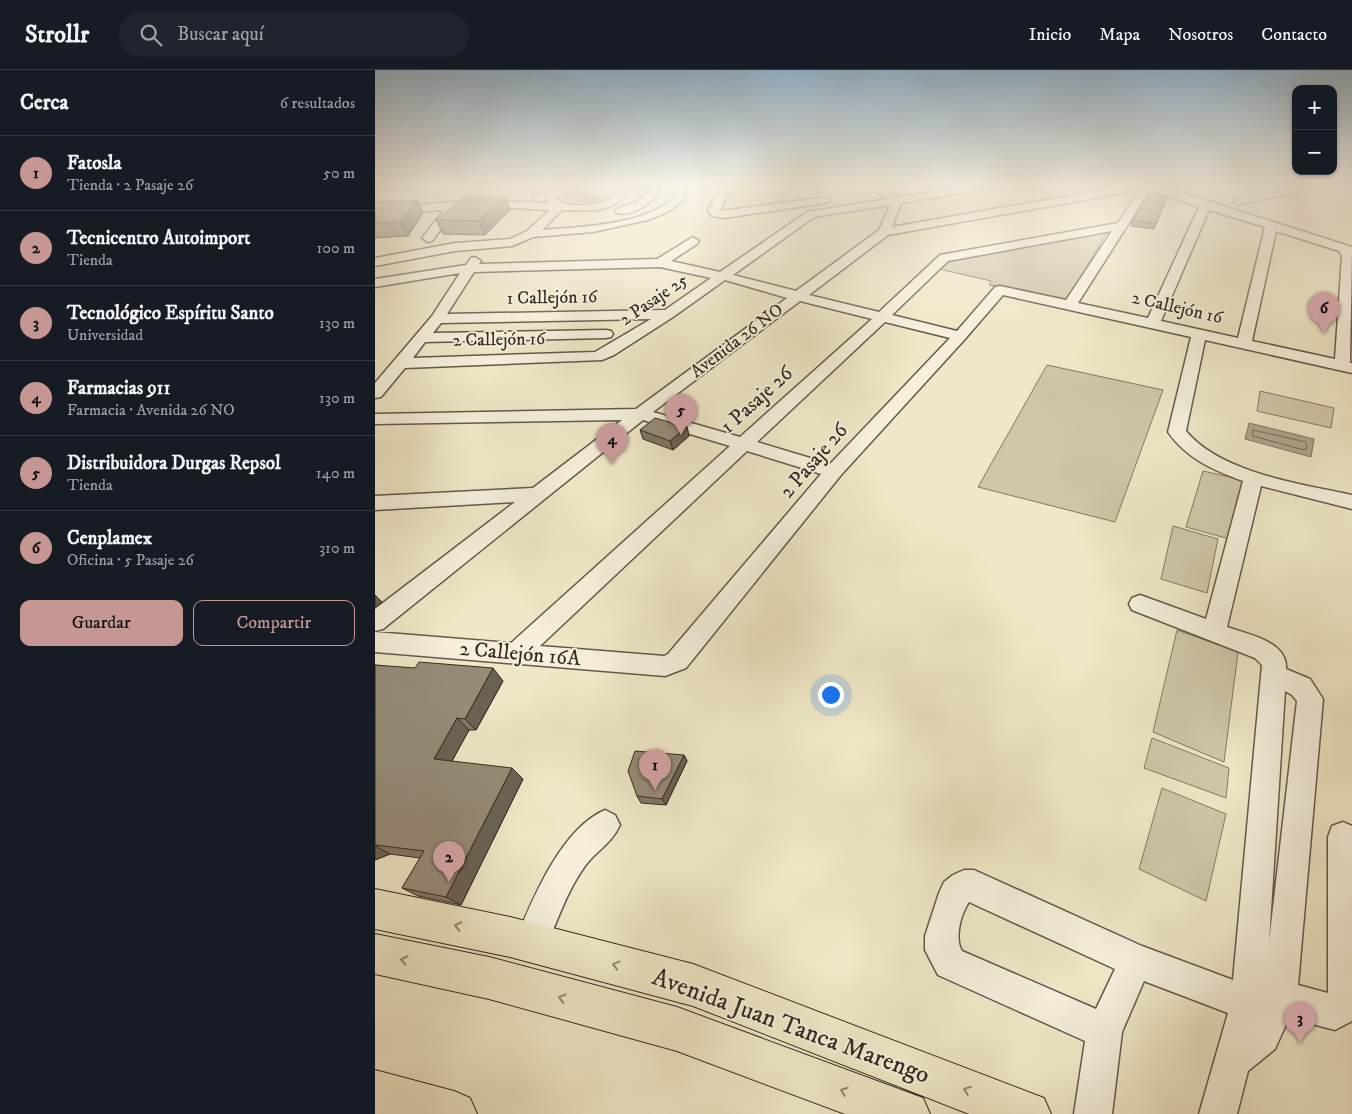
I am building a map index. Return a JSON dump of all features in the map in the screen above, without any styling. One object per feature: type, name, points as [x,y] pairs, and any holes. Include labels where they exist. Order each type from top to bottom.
[{"type":"main road","name":"Avenida Juan Tanca Marengo","points":[[375,909],[531,942],[693,985],[1028,1114]]},
{"type":"main road","name":"Avenida Juan Tanca Marengo","points":[[375,954],[489,978],[677,1029],[907,1114]]},
{"type":"main road","points":[[375,1093],[454,1114]]},
{"type":"street","points":[[428,238],[431,234]]},
{"type":"street","points":[[375,262],[455,247],[512,242],[531,234]]},
{"type":"street","name":"2 Pasaje 25","points":[[597,357],[609,352],[668,314],[781,234]]},
{"type":"street","name":"Avenida 26 NO","points":[[375,622],[535,494],[881,234]]},
{"type":"street","name":"1 Pasaje 26","points":[[515,654],[882,317],[941,259],[1078,234]]},
{"type":"street","points":[[1070,305],[1115,234]]},
{"type":"street","points":[[1153,322],[1192,234]]},
{"type":"street","points":[[1244,344],[1269,234]]},
{"type":"street","points":[[1300,234],[1349,247]]},
{"type":"street","points":[[1327,234],[1349,247]]},
{"type":"street","points":[[660,263],[693,241]]},
{"type":"street","points":[[375,393],[437,319],[483,250],[484,245]]},
{"type":"street","points":[[1347,367],[1349,247]]},
{"type":"street","points":[[375,283],[470,268],[660,263],[723,276],[960,336]]},
{"type":"street","points":[[375,297],[391,280]]},
{"type":"street","name":"2 Pasaje 26","points":[[665,666],[677,661],[834,471],[960,336],[999,290],[1003,290]]},
{"type":"street","name":"2 Callejón 16","points":[[1003,290],[1153,322],[1347,367]]},
{"type":"street","name":"1 Callejón 16","points":[[437,319],[668,314]]},
{"type":"street","points":[[1199,333],[1177,432],[1186,444],[1212,463],[1237,473],[1352,502]]},
{"type":"street","points":[[422,338],[606,334]]},
{"type":"street","name":"2 Callejón 16","points":[[402,363],[597,357]]},
{"type":"street","points":[[375,419],[640,414],[834,471]]},
{"type":"street","points":[[1214,632],[1254,477]]},
{"type":"street","points":[[375,503],[535,494]]},
{"type":"street","points":[[1140,604],[1264,651],[1274,665],[1248,1003],[1219,1114]]},
{"type":"street","name":"2 Callejón 16A","points":[[375,642],[665,666]]},
{"type":"street","points":[[1233,1060],[1262,1036],[1280,998],[1310,698],[1301,687],[1273,675]]},
{"type":"street","points":[[531,942],[560,879],[575,855],[605,825]]},
{"type":"street","points":[[1280,998],[1335,1012],[1342,1006],[1345,997],[1348,968],[1343,837]]},
{"type":"street","points":[[1104,1031],[950,963],[942,950],[941,936],[955,894],[964,886],[974,886],[1135,961],[1248,1003]]},
{"type":"street","points":[[1093,1114],[1104,1031],[1135,961]]},
{"type":"shaded area","points":[[1088,234],[1106,234],[1067,301],[989,285],[991,281],[939,269],[944,261]]},
{"type":"shaded area","points":[[1047,365],[1163,390],[1115,522],[978,487]]},
{"type":"shaded area","points":[[1260,391],[1334,408],[1331,428],[1257,411]]},
{"type":"shaded area","points":[[1203,471],[1256,483],[1247,544],[1186,527]]},
{"type":"shaded area","points":[[1173,526],[1218,539],[1207,593],[1161,579]]},
{"type":"shaded area","points":[[1177,630],[1238,652],[1224,762],[1153,732]]},
{"type":"shaded area","points":[[1152,738],[1229,768],[1226,798],[1144,768]]},
{"type":"shaded area","points":[[1162,788],[1226,814],[1206,901],[1139,869]]},
{"type":"water","points":[[1249,423],[1314,439],[1311,457],[1245,439]]},
{"type":"building","points":[[655,418],[687,427],[670,441],[640,430]]},
{"type":"building","points":[[419,662],[493,668],[465,719],[457,718],[434,759],[512,768],[446,897],[402,888],[424,851],[375,845],[375,665],[415,668]]},
{"type":"building","points":[[635,751],[684,755],[662,799],[637,796],[628,771]]},
{"type":"place","name":"Cenplamex","points":[[1324,333]]},
{"type":"place","name":"Distribuidora Durgas Repsol","points":[[681,435]]},
{"type":"place","name":"Farmacias 911","points":[[612,464]]},
{"type":"place","name":"Fatosla","points":[[655,790]]},
{"type":"place","name":"Tecnicentro Autoimport","points":[[449,882]]},
{"type":"place","name":"Tecnológico Espíritu Santo","points":[[1300,1043]]}]
